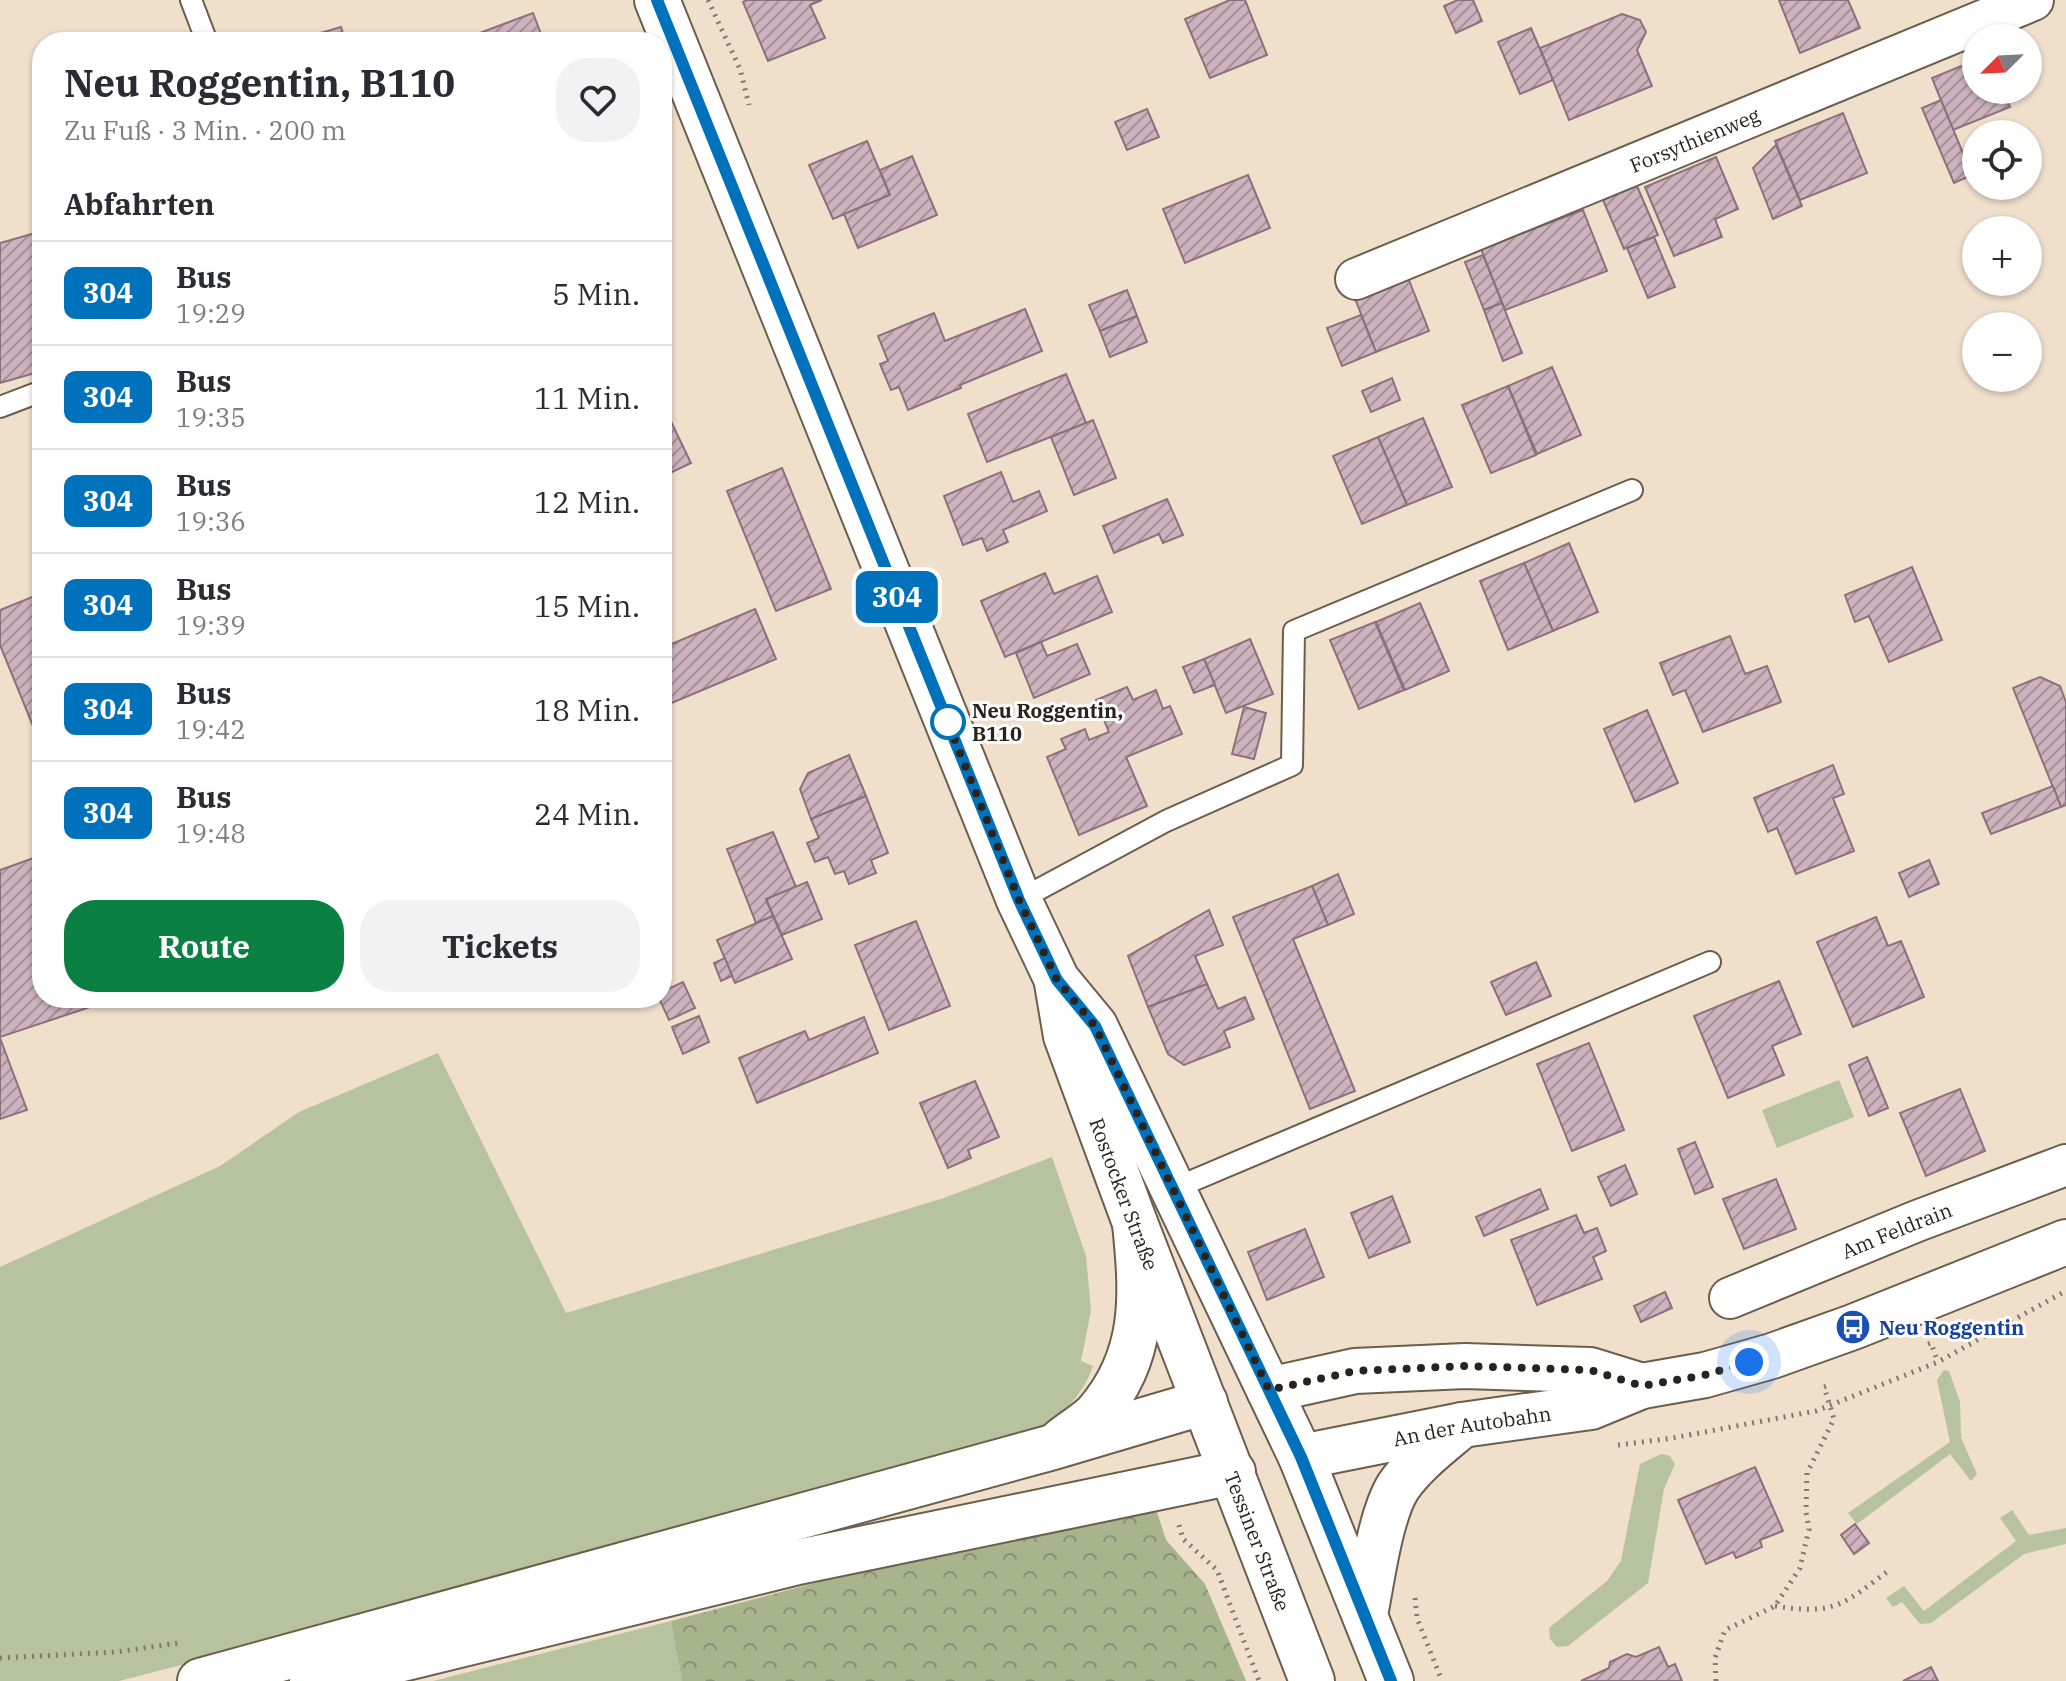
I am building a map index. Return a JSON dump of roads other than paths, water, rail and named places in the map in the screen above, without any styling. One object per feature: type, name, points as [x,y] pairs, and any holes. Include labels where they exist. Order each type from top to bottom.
[{"type":"main road","name":"Rostocker Straße","points":[[657,0],[670,32]]},
{"type":"main road","name":"Rostocker Straße","points":[[672,37],[1019,900],[1057,980],[1095,1026],[1301,1457]]},
{"type":"main road","name":"Rostocker Straße","points":[[1057,980],[1066,1036],[1205,1402]]},
{"type":"main road","points":[[1053,1447],[1095,1414],[1113,1388],[1134,1347],[1141,1290],[1135,1223]]},
{"type":"main road","name":"An der Autobahn","points":[[312,1681],[798,1562],[1462,1425],[1591,1407],[1642,1386],[1705,1375],[1772,1356],[2066,1242]]},
{"type":"main road","name":"An der Autobahn","points":[[200,1681],[1053,1447],[1205,1402],[1355,1371],[1465,1366],[1590,1370],[1642,1386]]},
{"type":"main road","name":"Tessiner Straße","points":[[1205,1402],[1312,1681]]},
{"type":"main road","points":[[1365,1615],[1387,1514],[1398,1487],[1424,1458],[1462,1425]]},
{"type":"main road","points":[[1301,1457],[1391,1681]]},
{"type":"street","name":"Forsythienweg","points":[[1356,279],[2033,0]]},
{"type":"street","name":"Am Feldrain","points":[[1730,1298],[1917,1221],[2066,1165]]},
{"type":"lane","points":[[191,0],[203,32]]},
{"type":"lane","points":[[0,407],[32,395]]},
{"type":"lane","points":[[1019,900],[1166,821],[1292,765],[1294,631],[1632,490]]},
{"type":"lane","points":[[1173,1189],[1710,962]]},
{"type":"place","name":"Neu Roggentin, B110","points":[[948,722]]},
{"type":"place","name":"Neu Roggentin","points":[[1853,1327]]}]
